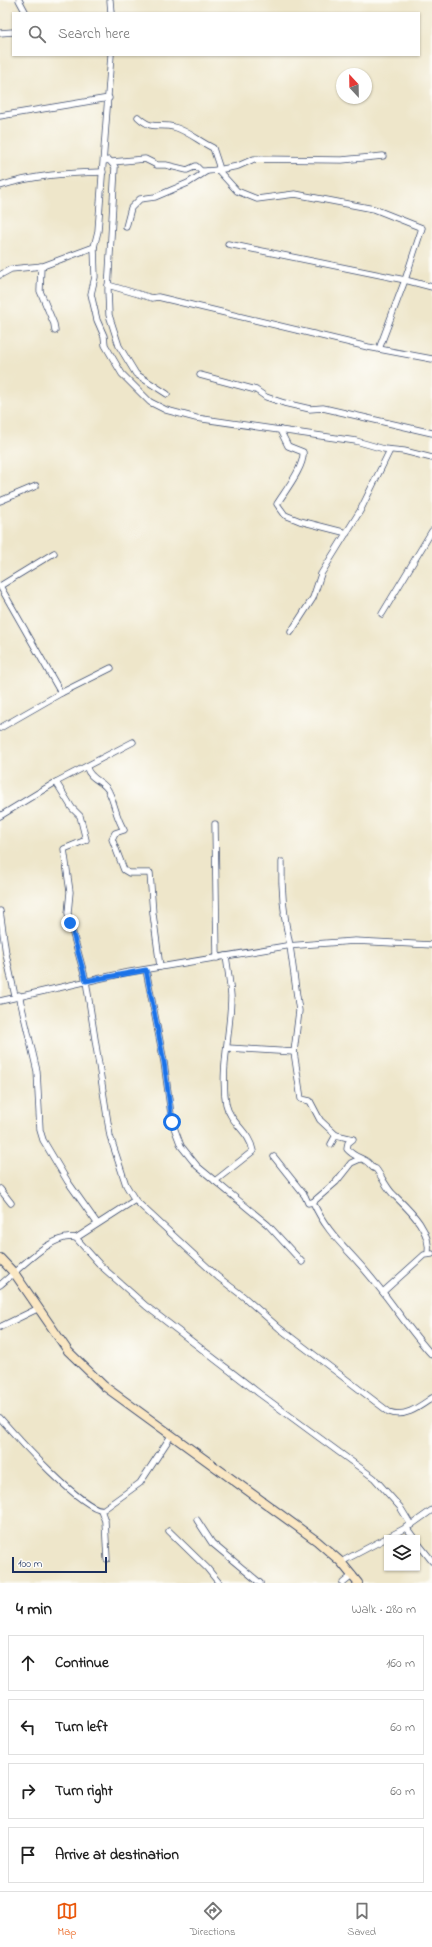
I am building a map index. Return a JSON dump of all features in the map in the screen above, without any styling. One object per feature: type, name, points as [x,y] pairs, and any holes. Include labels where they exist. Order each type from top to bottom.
[{"type":"street","points":[[19,0],[25,12]]},
{"type":"street","points":[[110,0],[111,12]]},
{"type":"street","points":[[0,34],[12,32]]},
{"type":"street","points":[[112,56],[98,231],[94,247],[94,277],[91,294],[97,320],[107,349],[122,374],[134,388],[150,402],[166,410],[196,418],[356,441],[390,450],[432,458]]},
{"type":"street","points":[[0,116],[109,98]]},
{"type":"street","points":[[138,117],[154,127],[173,127],[192,135],[213,148],[219,166],[218,170],[237,190],[257,199],[295,194],[374,209],[422,228],[405,280],[379,349]]},
{"type":"street","points":[[104,161],[108,160],[112,162],[145,159],[157,165],[166,164],[187,170],[196,166],[201,170],[207,171],[238,166],[254,159],[286,160],[322,158],[342,160],[383,156]]},
{"type":"street","points":[[112,162],[115,167],[108,284],[109,315],[119,346],[136,374],[167,394]]},
{"type":"street","points":[[126,227],[131,208],[140,199],[154,197],[188,183],[207,171]]},
{"type":"street","points":[[0,186],[28,179],[62,174],[103,172]]},
{"type":"street","points":[[228,244],[405,280],[432,287]]},
{"type":"street","points":[[0,275],[11,269],[41,266],[94,247]]},
{"type":"street","points":[[41,266],[40,291],[54,324],[55,331]]},
{"type":"street","points":[[108,284],[152,298],[158,297],[379,349],[432,359]]},
{"type":"street","points":[[200,375],[256,390],[266,397],[310,409],[323,408],[432,433]]},
{"type":"street","points":[[280,430],[288,446],[303,452],[304,458],[277,504],[285,515],[300,521],[347,533]]},
{"type":"street","points":[[291,632],[313,598],[321,574],[364,504],[390,450]]},
{"type":"street","points":[[0,501],[36,486]]},
{"type":"street","points":[[382,614],[432,531]]},
{"type":"street","points":[[54,553],[0,586],[61,693]]},
{"type":"street","points":[[0,728],[61,693],[111,668]]},
{"type":"street","points":[[0,816],[56,782],[87,768],[132,742]]},
{"type":"street","points":[[87,768],[88,774],[109,791],[113,808],[124,830],[115,834],[112,839],[124,870],[130,874],[150,873],[160,966]]},
{"type":"street","points":[[56,782],[72,808],[80,816],[86,840],[64,848],[70,892],[68,913],[86,981],[110,1136],[119,1168],[126,1185],[135,1200],[191,1254],[279,1328],[389,1412],[395,1414],[408,1412],[432,1398]]},
{"type":"street","points":[[215,824],[217,958]]},
{"type":"street","points":[[282,862],[284,914],[299,1010],[294,1052],[301,1099],[310,1101],[320,1120],[336,1135],[353,1139],[348,1143],[347,1149],[352,1155],[368,1162],[372,1168],[376,1169],[383,1182],[426,1225],[432,1238],[430,1254],[424,1255],[383,1292]]},
{"type":"street","points":[[0,911],[6,954],[37,1071],[40,1130],[43,1140],[68,1182],[97,1223]]},
{"type":"street","points":[[0,1001],[17,996],[160,966],[290,946],[355,941],[432,945]]},
{"type":"street","points":[[215,1181],[253,1151],[249,1138],[232,1117],[226,1103],[226,1066],[231,996],[226,956]]},
{"type":"street","points":[[146,970],[164,1062],[171,1112],[176,1135],[185,1154],[197,1166],[268,1225],[302,1262]]},
{"type":"street","points":[[228,1048],[294,1052]]},
{"type":"street","points":[[331,1144],[336,1135]]},
{"type":"street","points":[[274,1157],[305,1196],[308,1203],[313,1202],[336,1182],[352,1163],[360,1159]]},
{"type":"street","points":[[0,1189],[11,1203]]},
{"type":"street","points":[[76,1238],[97,1223],[135,1200]]},
{"type":"street","points":[[313,1202],[318,1214],[337,1241],[359,1263],[432,1355]]},
{"type":"street","points":[[0,1285],[55,1240],[70,1236],[76,1238],[101,1266],[146,1306],[276,1406],[368,1473],[400,1506],[412,1535]]},
{"type":"street","points":[[0,1258],[14,1274],[37,1309],[68,1351],[85,1369],[104,1386],[317,1541],[342,1562],[358,1583]]},
{"type":"street","points":[[0,1327],[37,1309]]},
{"type":"street","points":[[0,1418],[47,1469],[89,1504],[101,1510],[105,1521],[107,1559]]},
{"type":"street","points":[[101,1510],[140,1483],[172,1436]]},
{"type":"street","points":[[342,1562],[408,1526],[432,1510]]},
{"type":"street","points":[[197,1520],[212,1543],[260,1583]]},
{"type":"street","points":[[169,1531],[207,1568],[219,1583]]},
{"type":"street","points":[[420,1546],[432,1561]]},
{"type":"street","points":[[343,1583],[353,1575]]},
{"type":"route","points":[[70,923],[86,981],[146,970],[164,1062],[172,1122]]}]
